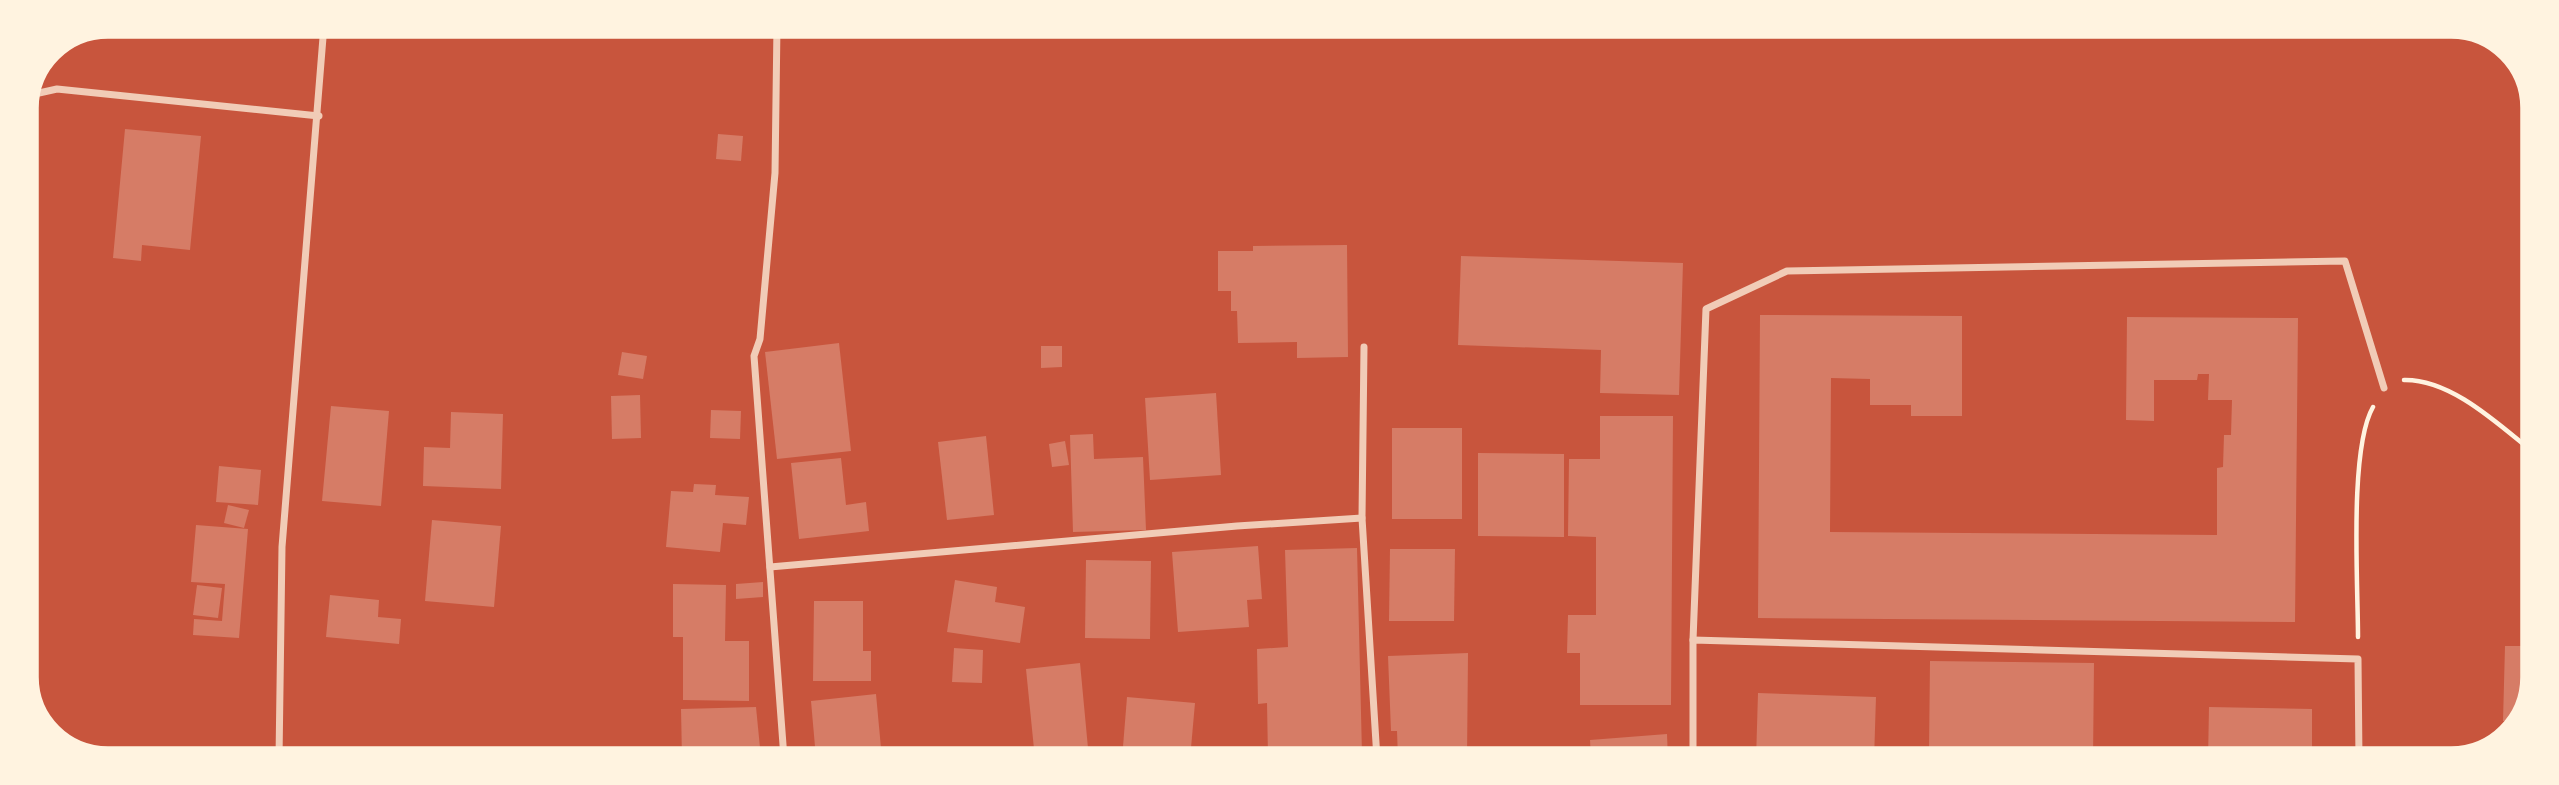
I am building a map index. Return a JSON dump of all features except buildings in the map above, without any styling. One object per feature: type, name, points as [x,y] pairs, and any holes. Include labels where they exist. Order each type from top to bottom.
[{"type":"street","points":[[279,748],[282,547],[319,117],[323,37]]},
{"type":"street","points":[[777,37],[775,173],[760,339],[754,356],[783,748]]},
{"type":"street","points":[[38,93],[57,89],[319,117]]},
{"type":"street","points":[[1693,748],[1693,640],[1706,309],[1787,271],[2345,261],[2384,388]]},
{"type":"street","points":[[1364,346],[1362,518],[1376,748]]},
{"type":"street","points":[[770,567],[1237,526],[1362,518]]},
{"type":"street","points":[[1693,640],[2358,659],[2359,748]]},
{"type":"path","points":[[2358,659],[2358,489],[2367,417],[2384,388],[2405,379],[2424,380],[2466,402],[2522,444]]}]
